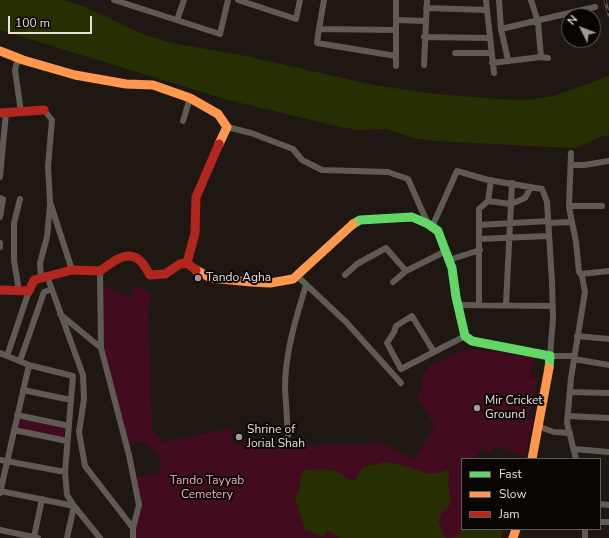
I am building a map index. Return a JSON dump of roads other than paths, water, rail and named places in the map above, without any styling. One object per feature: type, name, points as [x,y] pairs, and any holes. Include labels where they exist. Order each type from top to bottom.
[{"type":"street","points":[[114,0],[220,34],[228,0]]},
{"type":"street","points":[[177,20],[184,0]]},
{"type":"street","points":[[238,0],[296,19],[300,0]]},
{"type":"street","points":[[324,0],[317,43],[396,56]]},
{"type":"street","points":[[396,0],[396,66]]},
{"type":"street","points":[[424,65],[424,37],[427,0]]},
{"type":"street","points":[[486,0],[494,73]]},
{"type":"street","points":[[499,0],[501,29],[508,60]]},
{"type":"street","points":[[531,0],[537,20],[541,57]]},
{"type":"street","points":[[501,29],[595,7]]},
{"type":"street","points":[[426,8],[487,10]]},
{"type":"street","points":[[396,20],[425,21]]},
{"type":"street","points":[[319,29],[396,30]]},
{"type":"street","points":[[424,37],[490,38]]},
{"type":"street","points":[[0,51],[75,75],[126,84],[153,85],[190,98],[218,114],[227,127],[251,133],[293,149],[302,160],[322,170],[388,172],[408,179],[430,225]]},
{"type":"street","points":[[455,52],[491,53]]},
{"type":"street","points":[[492,63],[541,57],[548,58]]},
{"type":"street","points":[[18,58],[15,70],[21,112]]},
{"type":"street","points":[[183,121],[190,98]]},
{"type":"street","points":[[0,176],[3,113],[44,110],[52,120],[48,166],[50,202],[47,237],[40,263],[44,278],[52,289],[83,375],[84,399],[80,432],[85,466],[133,528]]},
{"type":"street","points":[[187,263],[195,233],[196,197],[227,127]]},
{"type":"street","points":[[572,153],[569,206],[579,272],[581,274],[585,292],[574,357],[567,423],[576,458]]},
{"type":"street","points":[[571,165],[584,165],[609,161]]},
{"type":"street","points":[[430,225],[457,171],[491,180],[542,189],[546,195],[552,282],[550,356],[548,380],[540,427],[532,458]]},
{"type":"street","points":[[479,305],[479,209],[488,201],[491,180]]},
{"type":"street","points":[[506,305],[512,183]]},
{"type":"street","points":[[488,201],[511,204],[525,198],[531,187]]},
{"type":"street","points":[[0,198],[3,199],[0,217]]},
{"type":"street","points":[[19,291],[14,260],[14,223],[20,199]]},
{"type":"street","points":[[50,202],[72,270]]},
{"type":"street","points":[[569,206],[602,206]]},
{"type":"street","points":[[7,356],[34,280],[72,270],[100,271],[114,260],[128,256],[138,259],[150,275],[165,274],[180,264],[187,263],[210,278],[270,282],[293,279],[348,227],[360,220],[412,217],[430,225],[438,232],[452,268],[465,336],[472,341],[550,356],[574,357],[609,365]]},
{"type":"street","points":[[479,225],[572,222]]},
{"type":"street","points":[[479,239],[510,236],[548,236]]},
{"type":"street","points":[[345,275],[357,264],[386,248],[406,271]]},
{"type":"street","points":[[393,282],[406,271],[448,256],[480,250]]},
{"type":"street","points":[[100,271],[101,348],[129,455],[139,505],[133,528],[133,538]]},
{"type":"street","points":[[581,274],[609,271]]},
{"type":"street","points":[[297,276],[346,322],[401,383]]},
{"type":"street","points":[[288,435],[285,387],[289,352],[296,319],[306,285]]},
{"type":"street","points":[[20,361],[44,292],[52,289]]},
{"type":"street","points":[[0,290],[29,291]]},
{"type":"street","points":[[458,305],[552,306]]},
{"type":"street","points":[[60,313],[101,348]]},
{"type":"street","points":[[434,352],[412,316],[396,326],[394,332],[386,343],[401,369],[434,352],[465,336]]},
{"type":"street","points":[[577,336],[609,339]]},
{"type":"street","points":[[0,353],[29,365],[74,376],[65,472],[67,495],[100,538]]},
{"type":"street","points":[[29,365],[0,492],[74,506]]},
{"type":"street","points":[[23,390],[71,400]]},
{"type":"street","points":[[570,392],[609,393]]},
{"type":"street","points":[[17,415],[69,426]]},
{"type":"street","points":[[568,416],[609,418]]},
{"type":"street","points":[[540,427],[554,432],[570,433]]},
{"type":"street","points":[[14,430],[67,442]]},
{"type":"street","points":[[574,449],[609,452]]},
{"type":"street","points":[[0,460],[65,472]]},
{"type":"street","points":[[0,530],[36,538],[42,499]]},
{"type":"street","points":[[67,538],[74,506]]},
{"type":"street","points":[[585,538],[593,538]]},
{"type":"railway","points":[[605,0],[609,15]]},
{"type":"place","name":"Tando Agha","points":[[198,278]]},
{"type":"place","name":"Mir Cricket Ground","points":[[477,408]]},
{"type":"place","name":"Shrine of Jorial Shah","points":[[239,437]]},
{"type":"park label","name":"Tando Tayyab Cemetery","points":[[207,488]]}]
